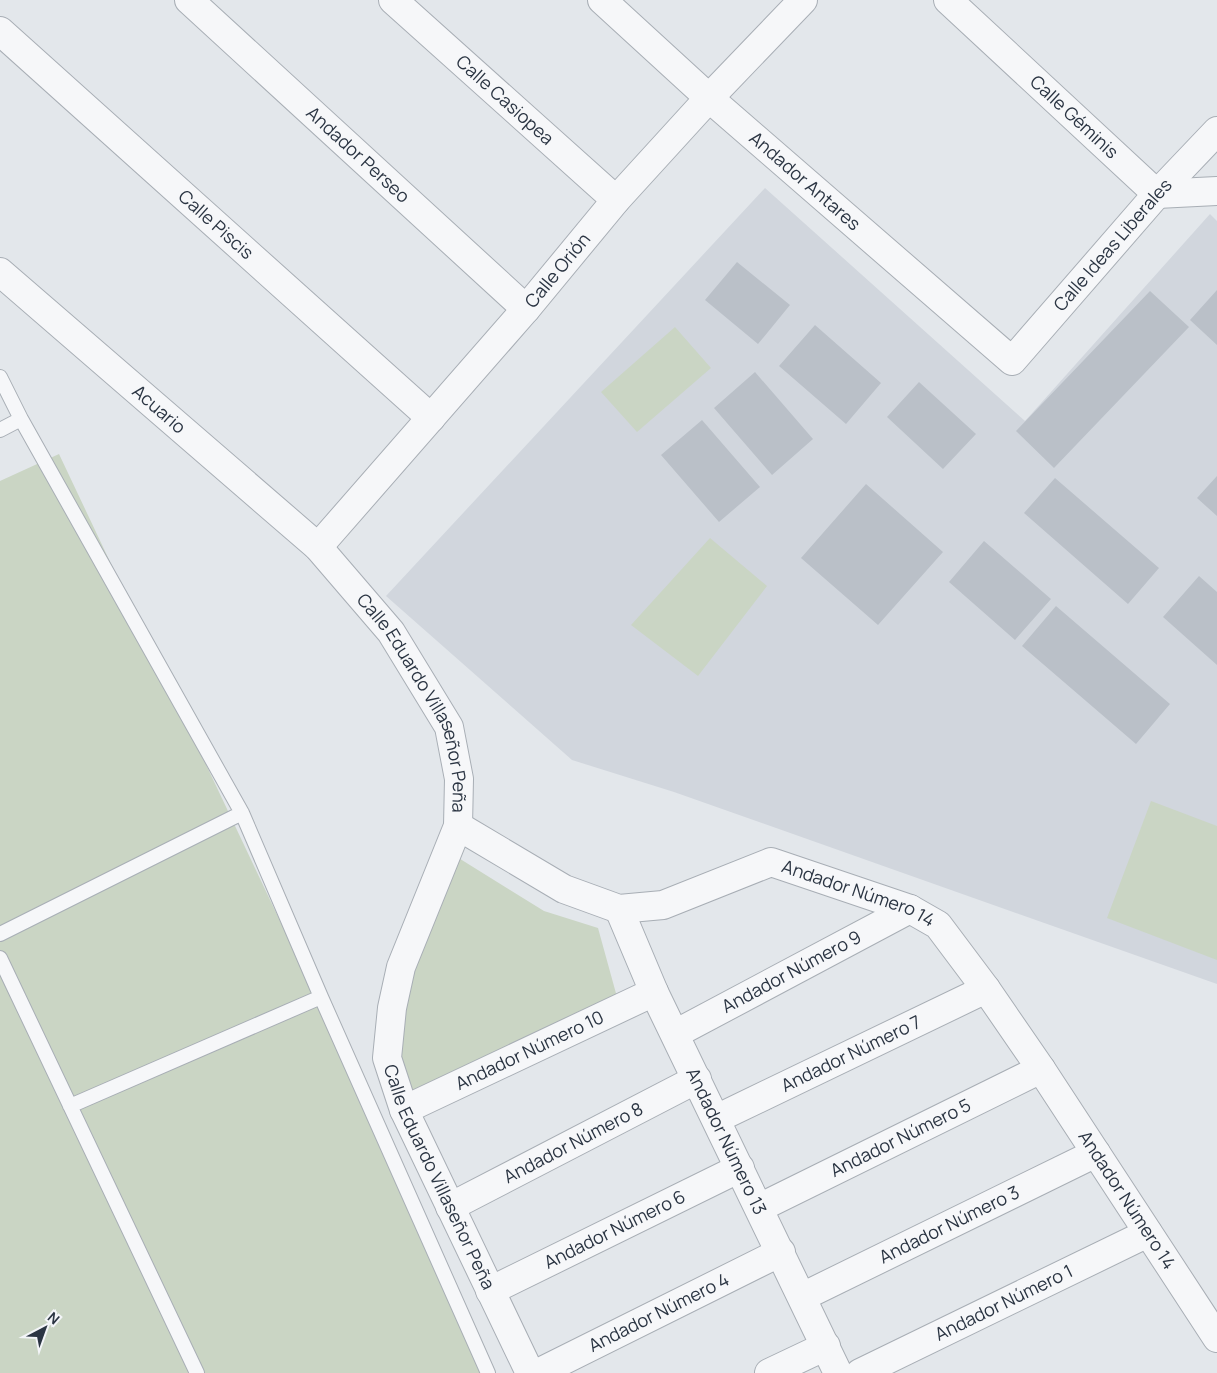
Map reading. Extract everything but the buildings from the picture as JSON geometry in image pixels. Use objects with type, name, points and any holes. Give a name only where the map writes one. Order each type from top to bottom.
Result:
[{"type":"street","name":"Andador Perseo","points":[[189,0],[526,309]]},
{"type":"street","name":"Calle Casiopea","points":[[393,0],[616,200]]},
{"type":"street","name":"Andador Antares","points":[[602,0],[709,98],[1012,361]]},
{"type":"street","name":"Calle Orión","points":[[318,546],[526,309],[616,200],[709,98],[803,0]]},
{"type":"street","name":"Calle Géminis","points":[[948,1],[1156,194]]},
{"type":"street","name":"Calle Piscis","points":[[0,31],[431,418]]},
{"type":"street","name":"Calle Ideas Liberales","points":[[1012,361],[1156,194],[1217,131]]},
{"type":"street","points":[[1156,194],[1217,191]]},
{"type":"street","name":"Acuario","points":[[0,272],[318,546]]},
{"type":"street","name":"Calle Eduardo Villaseñor Peña","points":[[318,546],[391,632],[449,727],[459,779],[458,826],[401,967],[392,1008],[386,1058],[404,1110],[530,1373]]},
{"type":"street","name":"Andador Número 14","points":[[458,826],[564,889],[619,909],[663,905],[771,862],[910,909],[938,925],[986,989],[1217,1338]]},
{"type":"street","name":"Andador Número 13","points":[[619,909],[654,992],[838,1373]]},
{"type":"street","name":"Andador Número 9","points":[[675,1034],[910,909]]},
{"type":"street","name":"Andador Número 7","points":[[716,1119],[986,989]]},
{"type":"street","name":"Andador Número 10","points":[[404,1110],[654,992]]},
{"type":"street","name":"Andador Número 5","points":[[759,1208],[1040,1069]]},
{"type":"street","name":"Andador Número 8","points":[[450,1207],[697,1079]]},
{"type":"street","name":"Andador Número 3","points":[[802,1298],[1096,1153]]},
{"type":"street","name":"Andador Número 6","points":[[490,1290],[740,1168]]},
{"type":"street","name":"Andador Número 1","points":[[860,1373],[1148,1232]]},
{"type":"street","name":"Andador Número 4","points":[[538,1373],[780,1252]]},
{"type":"street","points":[[769,1373],[826,1346]]},
{"type":"lane","points":[[0,377],[21,420],[242,813],[321,997],[488,1373]]},
{"type":"lane","points":[[0,430],[21,420]]},
{"type":"lane","points":[[0,934],[242,813]]},
{"type":"lane","points":[[0,958],[197,1373]]},
{"type":"lane","points":[[70,1106],[321,997]]},
{"type":"shaded area","points":[[765,188],[1025,421],[1210,214],[1217,221],[1217,984],[674,792],[572,760],[386,596]]},
{"type":"green space","points":[[675,327],[711,368],[637,432],[601,392]]},
{"type":"green space","points":[[59,454],[494,1373],[0,1373],[0,481]]},
{"type":"green space","points":[[710,538],[767,586],[698,676],[631,625]]},
{"type":"green space","points":[[1151,801],[1217,826],[1217,960],[1107,918]]},
{"type":"green space","points":[[457,857],[544,911],[598,928],[617,997],[407,1100],[393,1011]]}]
